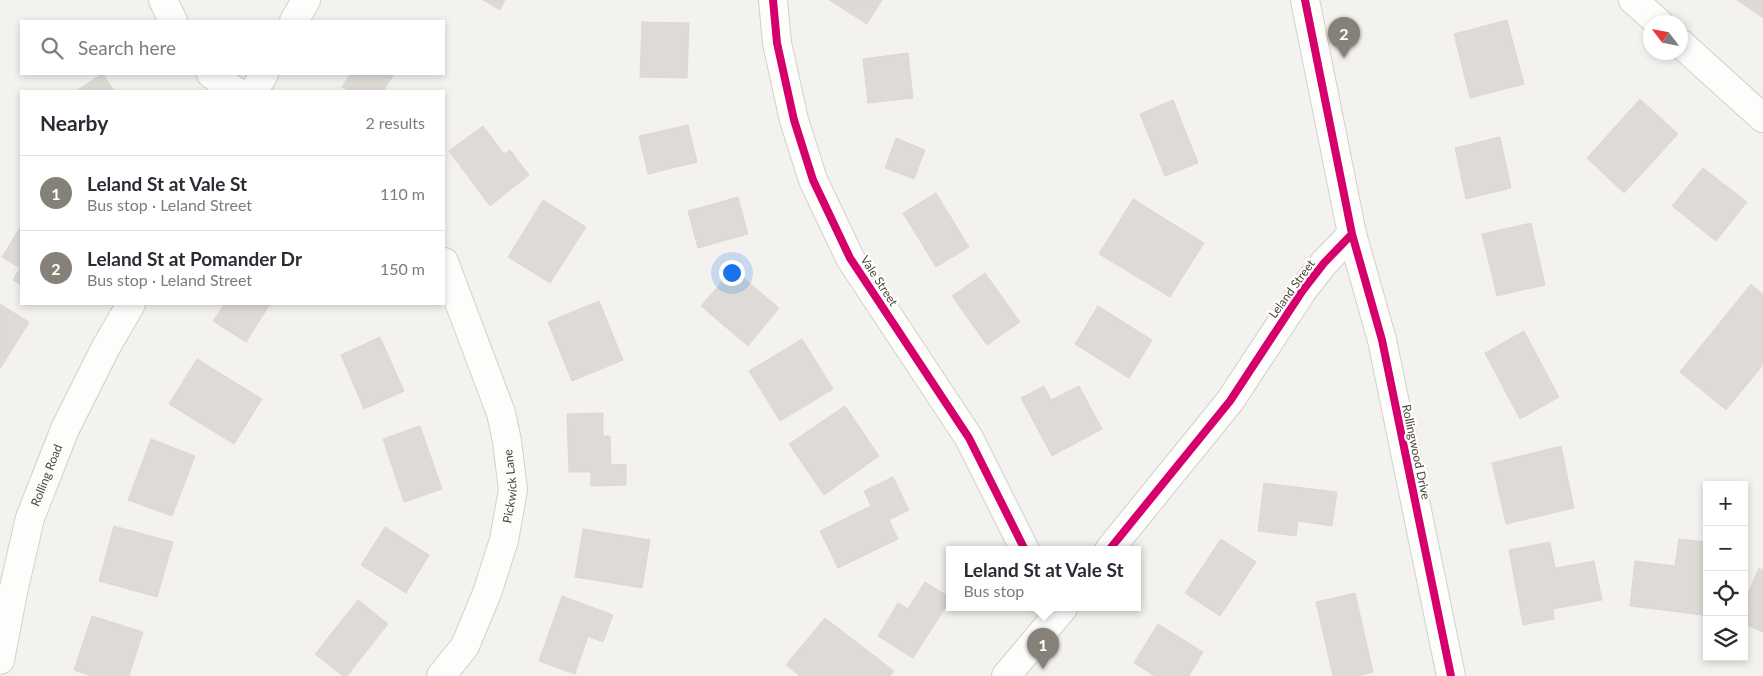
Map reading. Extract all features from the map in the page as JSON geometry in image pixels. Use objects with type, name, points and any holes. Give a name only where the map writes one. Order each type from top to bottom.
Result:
[{"type":"street","points":[[163,0],[173,20]]},
{"type":"street","points":[[295,20],[306,0]]},
{"type":"street","name":"Vale Street","points":[[773,0],[779,53],[794,120],[812,180],[850,258],[969,438],[1023,546]]},
{"type":"street","points":[[1305,0],[1352,234]]},
{"type":"street","points":[[1633,0],[1650,15]]},
{"type":"street","points":[[1688,50],[1763,118]]},
{"type":"street","points":[[212,75],[234,90]]},
{"type":"street","points":[[255,90],[263,75]]},
{"type":"street","name":"Leland Street","points":[[1112,546],[1230,401],[1303,290],[1324,263],[1352,234]]},
{"type":"street","name":"Rollingwood Drive","points":[[1352,234],[1382,340],[1451,676]]},
{"type":"street","name":"Pickwick Lane","points":[[441,676],[466,646],[487,593],[504,540],[513,490],[507,441],[501,413],[445,265]]},
{"type":"street","name":"Rolling Road","points":[[0,660],[30,518],[65,429],[106,347],[130,305]]},
{"type":"street","points":[[1006,676],[1058,611]]},
{"type":"building","points":[[483,0],[505,0],[500,10]]},
{"type":"building","points":[[829,0],[882,0],[867,24]]},
{"type":"building","points":[[1737,0],[1763,0],[1763,18]]},
{"type":"building","points":[[1507,20],[1524,84],[1470,98],[1454,34]]},
{"type":"building","points":[[642,22],[689,23],[687,78],[640,77]]},
{"type":"building","points":[[908,53],[913,98],[868,103],[863,59]]},
{"type":"building","points":[[100,75],[104,75],[113,90],[78,90]]},
{"type":"building","points":[[349,75],[393,75],[384,90],[348,90],[342,87]]},
{"type":"building","points":[[1640,99],[1678,134],[1624,193],[1587,158]]},
{"type":"building","points":[[1173,100],[1198,163],[1165,176],[1140,114]]},
{"type":"building","points":[[688,125],[697,162],[648,174],[639,136]]},
{"type":"building","points":[[483,126],[504,154],[510,150],[529,175],[490,206],[449,151]]},
{"type":"building","points":[[1500,137],[1511,188],[1466,199],[1455,148]]},
{"type":"building","points":[[896,138],[925,150],[914,179],[885,168]]},
{"type":"building","points":[[1703,168],[1747,202],[1716,241],[1672,206]]},
{"type":"building","points":[[936,193],[969,247],[936,267],[903,213]]},
{"type":"building","points":[[738,197],[748,234],[698,248],[688,211]]},
{"type":"building","points":[[1133,199],[1204,243],[1170,297],[1099,254]]},
{"type":"building","points":[[543,200],[586,227],[550,283],[508,257]]},
{"type":"building","points":[[1531,223],[1545,285],[1497,296],[1482,234]]},
{"type":"building","points":[[20,228],[20,268],[2,257]]},
{"type":"building","points":[[20,268],[20,284],[13,280]]},
{"type":"building","points":[[733,269],[779,308],[748,346],[701,306]]},
{"type":"building","points":[[985,273],[1020,322],[987,345],[952,296]]},
{"type":"building","points":[[1751,284],[1763,294],[1763,365],[1726,410],[1680,372]]},
{"type":"building","points":[[599,301],[623,360],[572,381],[548,322]]},
{"type":"building","points":[[0,304],[29,322],[0,369]]},
{"type":"building","points":[[224,305],[269,305],[246,342],[213,321]]},
{"type":"building","points":[[1098,306],[1152,340],[1129,378],[1075,344]]},
{"type":"building","points":[[1524,331],[1559,397],[1520,419],[1485,353]]},
{"type":"building","points":[[380,337],[404,391],[364,409],[341,355]]},
{"type":"building","points":[[802,339],[833,389],[780,421],[749,371]]},
{"type":"building","points":[[197,359],[262,399],[234,444],[169,404]]},
{"type":"building","points":[[1044,386],[1051,400],[1079,386],[1102,429],[1052,456],[1021,398]]},
{"type":"building","points":[[845,406],[879,456],[824,495],[789,444]]},
{"type":"building","points":[[603,413],[603,436],[610,436],[611,465],[626,464],[626,485],[591,486],[591,472],[569,472],[567,414]]},
{"type":"building","points":[[420,426],[442,489],[404,502],[383,439]]},
{"type":"building","points":[[151,439],[195,456],[172,516],[128,500]]},
{"type":"building","points":[[1561,446],[1574,508],[1506,524],[1492,463]]},
{"type":"building","points":[[893,477],[909,510],[889,520],[898,539],[838,568],[820,531],[871,506],[864,491]]},
{"type":"building","points":[[1264,483],[1337,492],[1332,526],[1298,521],[1296,536],[1258,531]]},
{"type":"building","points":[[114,526],[173,542],[157,597],[99,581]]},
{"type":"building","points":[[385,527],[429,555],[406,593],[361,565]]},
{"type":"building","points":[[583,529],[650,540],[642,588],[575,577]]},
{"type":"building","points":[[1221,539],[1256,562],[1220,616],[1185,593]]},
{"type":"building","points":[[1679,539],[1703,542],[1703,615],[1630,606],[1635,561],[1675,566]]},
{"type":"building","points":[[1550,542],[1555,568],[1594,561],[1602,600],[1553,609],[1554,619],[1523,625],[1509,550]]},
{"type":"building","points":[[1759,568],[1763,570],[1763,632],[1748,626],[1748,594]]},
{"type":"building","points":[[925,582],[946,595],[946,607],[913,658],[878,636],[898,603],[908,609]]},
{"type":"building","points":[[1355,593],[1373,672],[1357,676],[1333,676],[1316,602]]},
{"type":"building","points":[[562,596],[613,615],[603,642],[588,636],[575,674],[539,661]]},
{"type":"building","points":[[358,600],[388,624],[347,676],[343,676],[315,654]]},
{"type":"building","points":[[92,616],[143,632],[129,676],[92,676],[74,670]]},
{"type":"building","points":[[825,618],[894,671],[890,676],[800,676],[786,665]]},
{"type":"building","points":[[1158,624],[1203,652],[1189,676],[1155,676],[1134,663]]},
{"type":"cycle path","points":[[773,0],[777,43],[794,120],[813,180],[850,258],[969,438],[1023,546]]},
{"type":"cycle path","points":[[1112,546],[1230,401],[1303,290],[1324,263],[1352,234],[1305,0]]},
{"type":"cycle path","points":[[1352,234],[1382,340],[1451,676]]},
{"type":"place","name":"Leland St at Pomander Dr","points":[[1344,58]]},
{"type":"place","name":"Leland St at Vale St","points":[[1043,669]]}]
